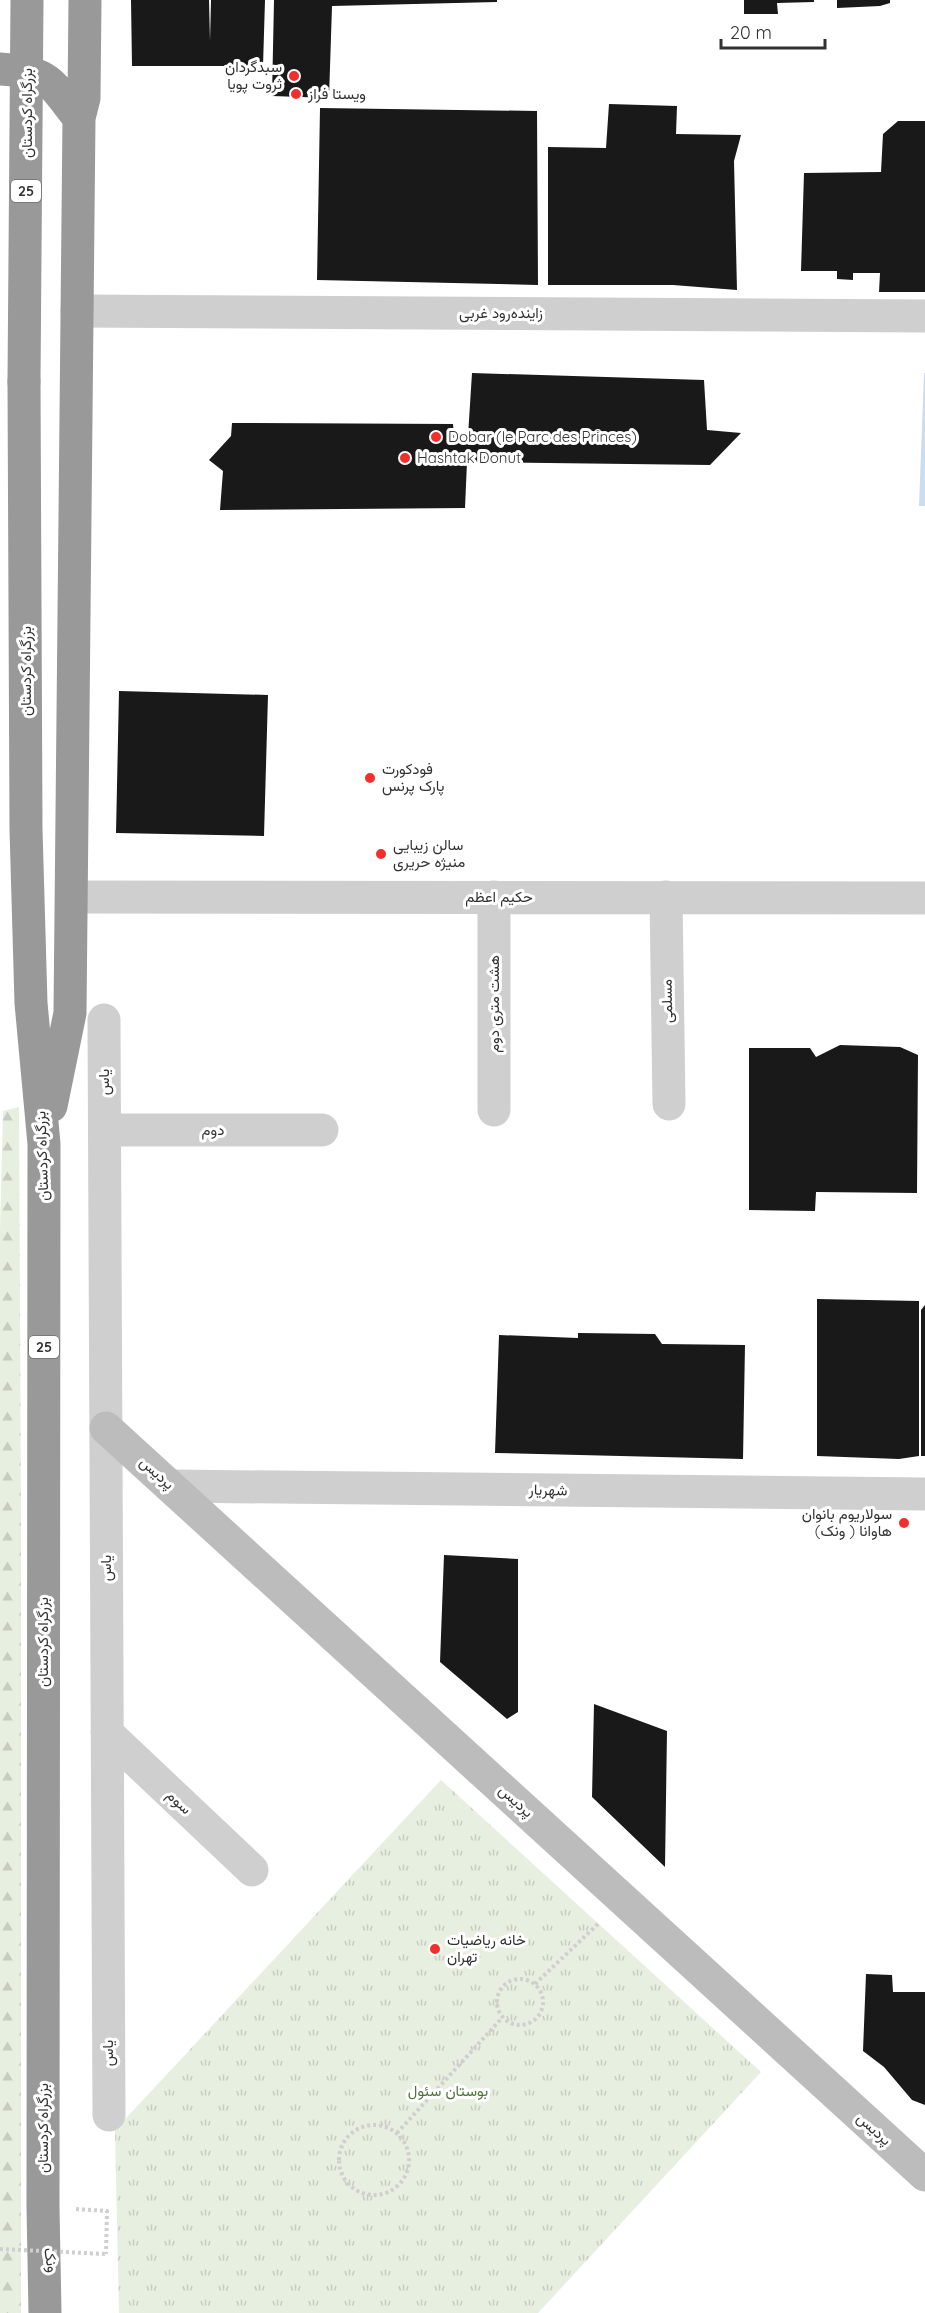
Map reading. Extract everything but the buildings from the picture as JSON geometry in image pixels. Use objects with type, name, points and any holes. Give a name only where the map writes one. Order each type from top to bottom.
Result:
[{"type":"highway","name":"بزرگراه کردستان","points":[[27,0],[24,382],[26,829],[31,1003],[44,1144],[43,2207],[45,2313]]},
{"type":"highway","points":[[44,1144],[70,1013],[79,118],[84,98],[85,0]]},
{"type":"highway","points":[[0,69],[33,72],[50,81],[79,118]]},
{"type":"main road","name":"پردیس","points":[[106,1428],[925,2175]]},
{"type":"main road","name":"ونک","points":[[43,2207],[60,2313]]},
{"type":"street","name":"زاینده‌رود غربی","points":[[77,311],[925,316]]},
{"type":"street","name":"حکیم اعظم","points":[[72,897],[925,898]]},
{"type":"street","name":"هشت متری دوم","points":[[494,897],[494,1110]]},
{"type":"street","name":"مسلمی","points":[[666,897],[669,1104]]},
{"type":"street","name":"یاس","points":[[104,1020],[108,2115]]},
{"type":"street","name":"دوم","points":[[105,1130],[322,1130]]},
{"type":"street","name":"شهریار","points":[[172,1486],[925,1494]]},
{"type":"street","name":"سوم","points":[[107,1733],[252,1870]]},
{"type":"path","points":[[535,1984],[624,1899]]},
{"type":"path","points":[[521,1979],[535,1984],[540,1990],[543,2005],[537,2019],[530,2023],[516,2025],[502,2018],[496,2004],[501,1989],[513,1980],[521,1979]]},
{"type":"path","points":[[397,2133],[502,2018]]},
{"type":"path","points":[[377,2125],[397,2133],[405,2142],[409,2154],[409,2166],[396,2187],[386,2193],[374,2195],[362,2193],[351,2187],[340,2168],[339,2157],[341,2146],[347,2137],[366,2126],[377,2125]]},
{"type":"path","points":[[0,2248],[106,2254],[107,2211]]},
{"type":"green space","points":[[19,1107],[21,2313],[0,2313],[0,1232],[3,1111]]},
{"type":"green space","name":"بوستان سئول","points":[[441,1780],[761,2072],[538,2313],[119,2313],[115,2130]]},
{"type":"water","points":[[924,373],[925,506],[919,506]]},
{"type":"place","name":"سبدگردان ثروت پویا","points":[[294,76]]},
{"type":"place","name":"ویستا فراز","points":[[296,94]]},
{"type":"place","name":"Dobar (le Parc des Princes)","points":[[436,437]]},
{"type":"place","name":"Hashtak Donut","points":[[405,458]]},
{"type":"place","name":"فودکورت پارک پرنس","points":[[370,778]]},
{"type":"place","name":"سالن زیبایی منیژه حریری","points":[[381,854]]},
{"type":"place","name":"سولاریوم بانوان هاوانا ( ونک)","points":[[904,1523]]},
{"type":"place","name":"خانه ریاضیات تهران","points":[[435,1949]]}]
